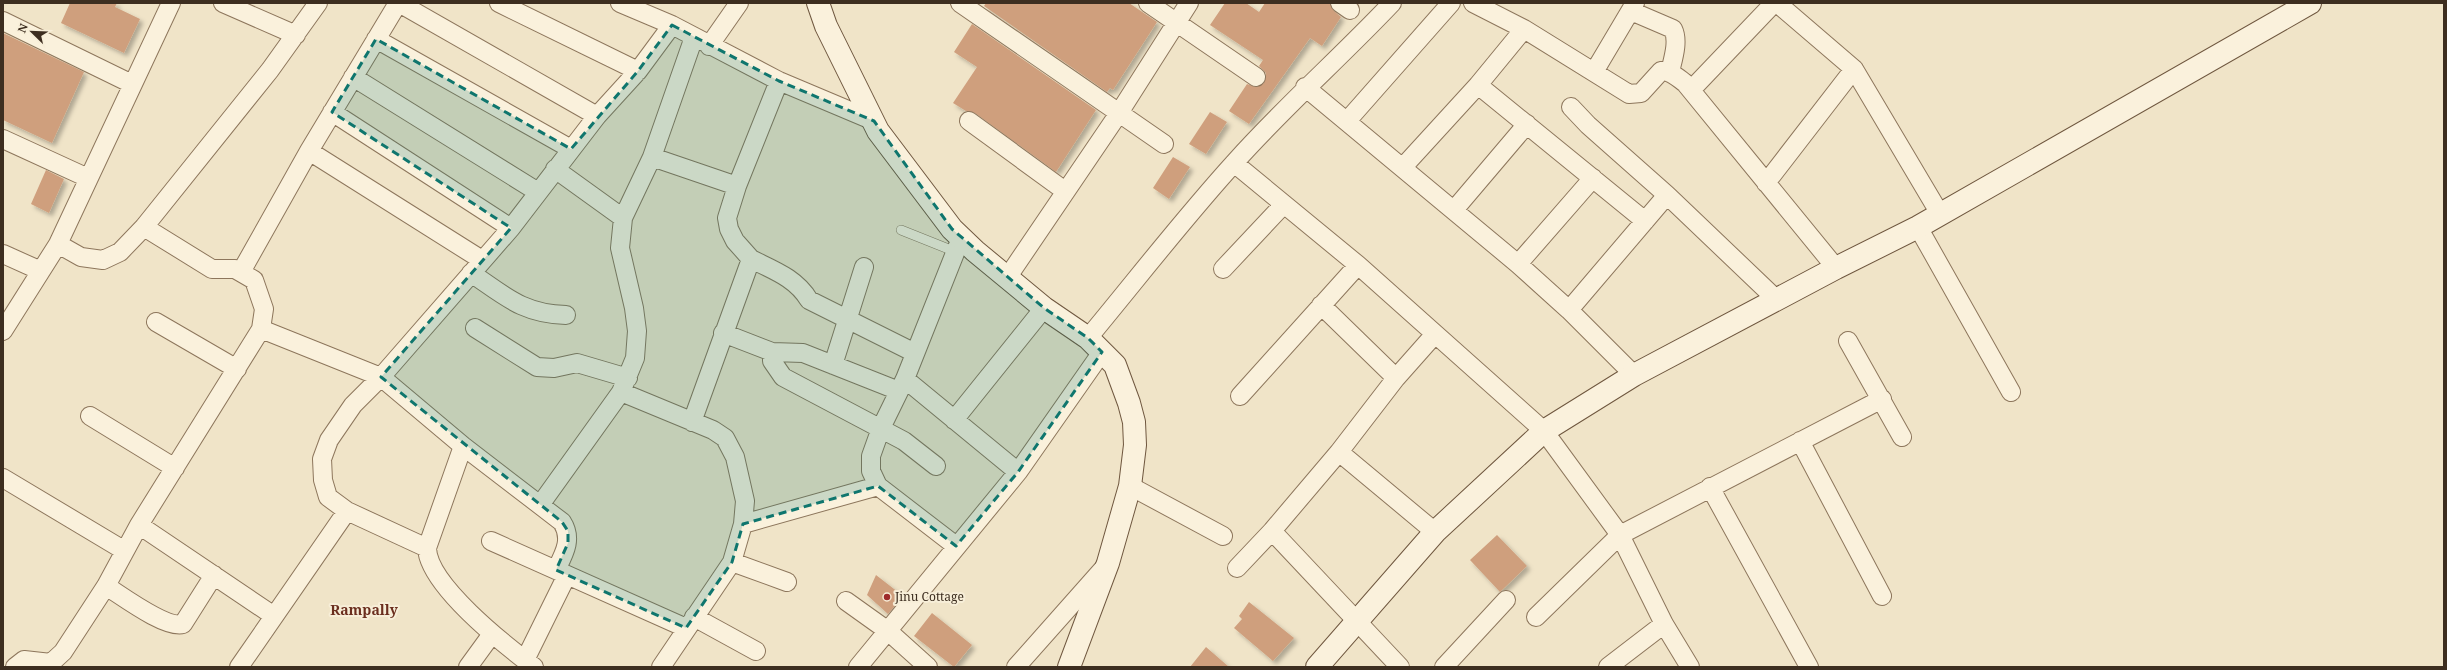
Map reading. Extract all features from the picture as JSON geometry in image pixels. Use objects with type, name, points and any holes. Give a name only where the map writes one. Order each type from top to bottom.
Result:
[{"type":"main road","points":[[818,3],[826,26],[878,131],[958,245],[1007,278],[1044,308],[1095,345],[1115,365],[1134,422],[1135,445],[1130,486],[1108,563],[1070,667]]},
{"type":"main road","points":[[1318,667],[1356,621],[1435,532],[1544,431],[1634,375],[1836,268],[1918,227],[2310,3]]},
{"type":"street","points":[[3,331],[58,244],[171,3]]},
{"type":"street","points":[[223,3],[296,35]]},
{"type":"street","points":[[58,244],[81,257],[103,260],[120,252],[144,227],[270,70],[318,3]]},
{"type":"street","points":[[241,272],[309,151],[398,3],[597,116]]},
{"type":"street","points":[[499,3],[638,71]]},
{"type":"street","points":[[709,46],[739,3]]},
{"type":"street","points":[[960,3],[1164,144]]},
{"type":"street","points":[[1148,3],[1256,77]]},
{"type":"street","points":[[1007,278],[1119,113],[1189,3]]},
{"type":"street","points":[[858,667],[1018,472],[1095,345],[1234,163],[1305,88],[1355,42],[1392,3]]},
{"type":"street","points":[[1347,121],[1451,3]]},
{"type":"street","points":[[1474,3],[1524,29],[1617,88],[1634,95],[1641,93],[1661,71],[1670,72],[1691,90],[1836,268]]},
{"type":"street","points":[[1691,90],[1776,3],[1854,69],[1940,214]]},
{"type":"street","points":[[630,5],[672,25],[779,82],[874,121]]},
{"type":"street","points":[[1594,72],[1633,7],[1673,29],[1676,34],[1670,72]]},
{"type":"street","points":[[3,21],[132,84]]},
{"type":"street","points":[[426,548],[347,511],[328,497],[323,480],[322,459],[329,440],[343,418],[381,377],[511,228],[597,116],[638,71],[672,25]]},
{"type":"street","points":[[1404,168],[1478,85],[1524,29]]},
{"type":"street","points":[[540,505],[624,385],[635,358],[637,331],[634,308],[620,248],[623,218],[652,157],[694,37]]},
{"type":"street","points":[[376,39],[571,149]]},
{"type":"street","points":[[1766,183],[1854,69]]},
{"type":"street","points":[[353,77],[538,192]]},
{"type":"street","points":[[779,82],[737,186],[727,218],[729,229],[735,241],[751,259],[791,279],[802,288],[810,300],[847,320],[915,352]]},
{"type":"street","points":[[1478,85],[1645,221]]},
{"type":"street","points":[[1305,88],[1404,168],[1518,264],[1569,310],[1634,375]]},
{"type":"street","points":[[1571,107],[1588,125],[1667,195],[1777,300]]},
{"type":"street","points":[[332,112],[511,228]]},
{"type":"street","points":[[969,121],[1065,191]]},
{"type":"street","points":[[1454,210],[1527,124]]},
{"type":"street","points":[[3,139],[88,178]]},
{"type":"street","points":[[309,151],[476,267],[519,305],[547,315],[566,315]]},
{"type":"street","points":[[652,157],[737,186]]},
{"type":"street","points":[[1234,163],[1358,265],[1544,431],[1620,535],[1664,624],[1690,667]]},
{"type":"street","points":[[555,169],[623,218]]},
{"type":"street","points":[[1518,264],[1593,178]]},
{"type":"street","points":[[1569,310],[1667,195]]},
{"type":"street","points":[[1223,269],[1284,204]]},
{"type":"street","points":[[15,667],[24,660],[45,664],[57,659],[106,586],[139,525],[261,329],[264,316],[254,280],[235,269],[212,269],[144,227]]},
{"type":"street","points":[[1918,227],[2011,392]]},
{"type":"street","points":[[956,546],[878,486],[871,471],[871,456],[881,428],[902,385],[958,245]]},
{"type":"street","points":[[3,254],[41,271]]},
{"type":"street","points":[[692,422],[751,259]]},
{"type":"street","points":[[1240,396],[1358,265]]},
{"type":"street","points":[[833,365],[864,267]]},
{"type":"street","points":[[1321,305],[1396,378]]},
{"type":"street","points":[[954,420],[1044,308]]},
{"type":"street","points":[[156,322],[236,369]]},
{"type":"street","points":[[475,328],[537,367],[554,368],[577,363],[624,385],[692,422],[713,430],[726,438],[734,457],[745,501],[743,524],[732,562],[661,667]]},
{"type":"street","points":[[261,329],[381,377],[463,446],[562,522],[568,530],[568,543],[561,573],[529,663],[492,634],[461,604],[440,579],[427,558],[426,548],[463,446]]},
{"type":"street","points":[[723,333],[772,352],[803,354],[833,365],[902,385],[954,420],[1018,472]]},
{"type":"street","points":[[1237,568],[1272,531],[1339,452],[1396,378],[1434,334]]},
{"type":"street","points":[[1848,341],[1902,437]]},
{"type":"street","points":[[772,352],[772,361],[783,377],[830,404],[881,428],[904,441],[936,466]]},
{"type":"street","points":[[1536,617],[1620,535],[1882,399]]},
{"type":"street","points":[[90,416],[175,468]]},
{"type":"street","points":[[1800,441],[1882,596]]},
{"type":"street","points":[[1339,452],[1435,532]]},
{"type":"street","points":[[3,478],[125,551]]},
{"type":"street","points":[[743,524],[878,486]]},
{"type":"street","points":[[1130,486],[1223,536]]},
{"type":"street","points":[[1710,487],[1809,667]]},
{"type":"street","points":[[239,667],[347,511]]},
{"type":"street","points":[[139,525],[274,616]]},
{"type":"street","points":[[1272,531],[1400,667]]},
{"type":"street","points":[[491,541],[561,573],[690,623],[756,651]]},
{"type":"street","points":[[732,562],[786,582]]},
{"type":"street","points":[[1016,667],[1108,563]]},
{"type":"street","points":[[106,586],[166,622],[177,626],[183,624],[214,575]]},
{"type":"street","points":[[1444,667],[1506,600]]},
{"type":"street","points":[[846,601],[888,632],[928,667]]},
{"type":"street","points":[[1608,667],[1664,624]]},
{"type":"street","points":[[468,667],[492,634]]},
{"type":"lane","points":[[901,230],[958,245]]},
{"type":"highlighted area","points":[[672,25],[779,81],[874,121],[952,229],[1044,308],[1088,338],[1102,352],[1018,472],[956,546],[878,486],[743,524],[732,562],[686,628],[556,570],[568,543],[568,531],[562,522],[381,377],[511,228],[332,112],[376,39],[571,149],[638,71]]},
{"type":"building","points":[[70,3],[117,3],[115,7],[140,19],[124,53],[61,23]]},
{"type":"building","points":[[986,3],[1129,3],[1157,22],[1113,90],[1110,88],[1107,92],[984,6]]},
{"type":"building","points":[[1225,3],[1246,3],[1259,12],[1265,3],[1330,3],[1334,11],[1341,17],[1322,46],[1310,38],[1249,124],[1229,111],[1247,84],[1256,87],[1264,83],[1266,73],[1259,66],[1263,60],[1210,25]]},
{"type":"building","points":[[972,24],[1096,110],[1056,172],[975,113],[966,111],[953,103],[977,67],[954,52]]},
{"type":"building","points":[[3,33],[84,72],[52,143],[3,120]]},
{"type":"building","points":[[1210,112],[1227,122],[1206,154],[1189,144]]},
{"type":"building","points":[[1173,157],[1190,167],[1169,199],[1153,188]]},
{"type":"building","points":[[46,170],[64,179],[49,213],[31,204]]},
{"type":"building","points":[[1497,535],[1527,566],[1500,592],[1470,560]]},
{"type":"building","name":"Jinu Cottage","points":[[876,575],[903,596],[888,614],[867,595]]},
{"type":"building","points":[[1249,602],[1294,638],[1273,661],[1234,628],[1242,619],[1239,616]]},
{"type":"building","points":[[932,613],[972,645],[954,667],[914,636]]},
{"type":"building","points":[[1206,647],[1229,667],[1190,667]]},
{"type":"place","name":"Jinu Cottage","points":[[887,597]]},
{"type":"district","name":"Rampally","points":[[364,610]]}]
